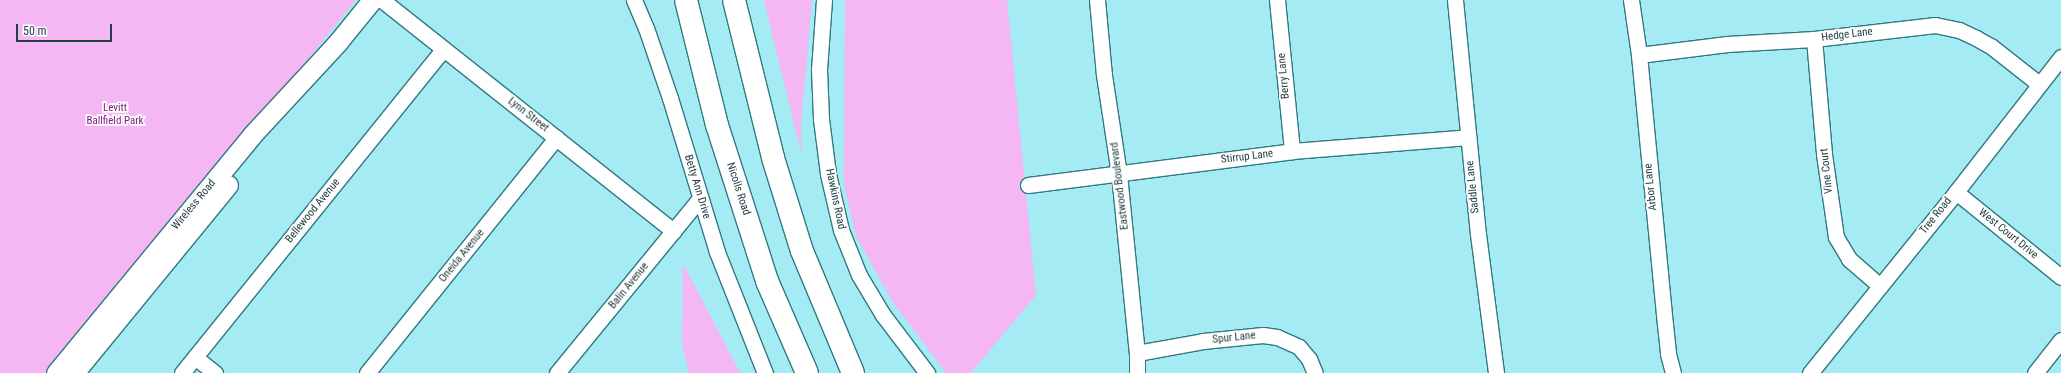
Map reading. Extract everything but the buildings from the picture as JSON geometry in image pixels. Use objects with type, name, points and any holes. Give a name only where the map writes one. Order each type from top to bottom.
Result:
[{"type":"highway","name":"Nicolls Road","points":[[686,0],[717,125],[767,281],[807,373]]},
{"type":"highway","points":[[734,0],[773,158],[802,251],[853,373]]},
{"type":"main road","name":"Wireless Road","points":[[74,373],[260,146],[338,42],[372,0]]},
{"type":"main road","name":"Wireless Road","points":[[56,373],[252,135],[338,42]]},
{"type":"street","name":"Lynn Street","points":[[382,0],[673,231]]},
{"type":"street","name":"Betty Ann Drive","points":[[634,0],[667,91],[720,258],[765,373]]},
{"type":"street","name":"Hawkins Road","points":[[824,0],[819,69],[821,119],[828,174],[840,230],[859,275],[883,315],[927,373]]},
{"type":"street","name":"Eastwood Boulevard","points":[[1097,0],[1104,75],[1119,174],[1137,353],[1137,373]]},
{"type":"street","name":"Berry Lane","points":[[1277,0],[1292,151]]},
{"type":"street","name":"Saddle Lane","points":[[1455,0],[1478,234],[1496,373]]},
{"type":"street","name":"Arbor Lane","points":[[1631,0],[1639,55],[1668,354],[1673,373]]},
{"type":"street","name":"Hedge Lane","points":[[1639,55],[1727,44],[1814,39],[1936,25],[1959,30],[1992,47],[2039,84]]},
{"type":"street","name":"Vine Court","points":[[1814,39],[1824,154],[1836,237],[1849,259],[1880,286]]},
{"type":"street","name":"Bellewood Avenue","points":[[182,373],[443,49]]},
{"type":"street","name":"Tree Road","points":[[1810,373],[1956,192],[2061,57]]},
{"type":"street","name":"Oneida Avenue","points":[[367,373],[556,138]]},
{"type":"street","name":"Stirrup Lane","points":[[1028,185],[1292,151],[1468,138]]},
{"type":"street","name":"West Court Drive","points":[[1956,192],[2061,277]]},
{"type":"street","name":"Balin Avenue","points":[[557,373],[700,198]]},
{"type":"street","name":"Spur Lane","points":[[1137,353],[1203,341],[1263,335],[1277,337],[1299,347],[1309,359],[1315,373]]},
{"type":"street","points":[[2035,373],[2061,340]]},
{"type":"street","points":[[195,357],[215,373]]},
{"type":"green space","name":"Levitt Ballfield Park","points":[[0,0],[356,0],[116,296],[111,291],[46,373],[0,373]]},
{"type":"green space","points":[[764,0],[812,0],[801,124],[801,153]]},
{"type":"green space","points":[[845,0],[1007,0],[1036,295],[971,373],[946,373],[892,301],[856,236],[844,184]]},
{"type":"green space","points":[[683,263],[740,373],[689,373],[682,345]]}]
